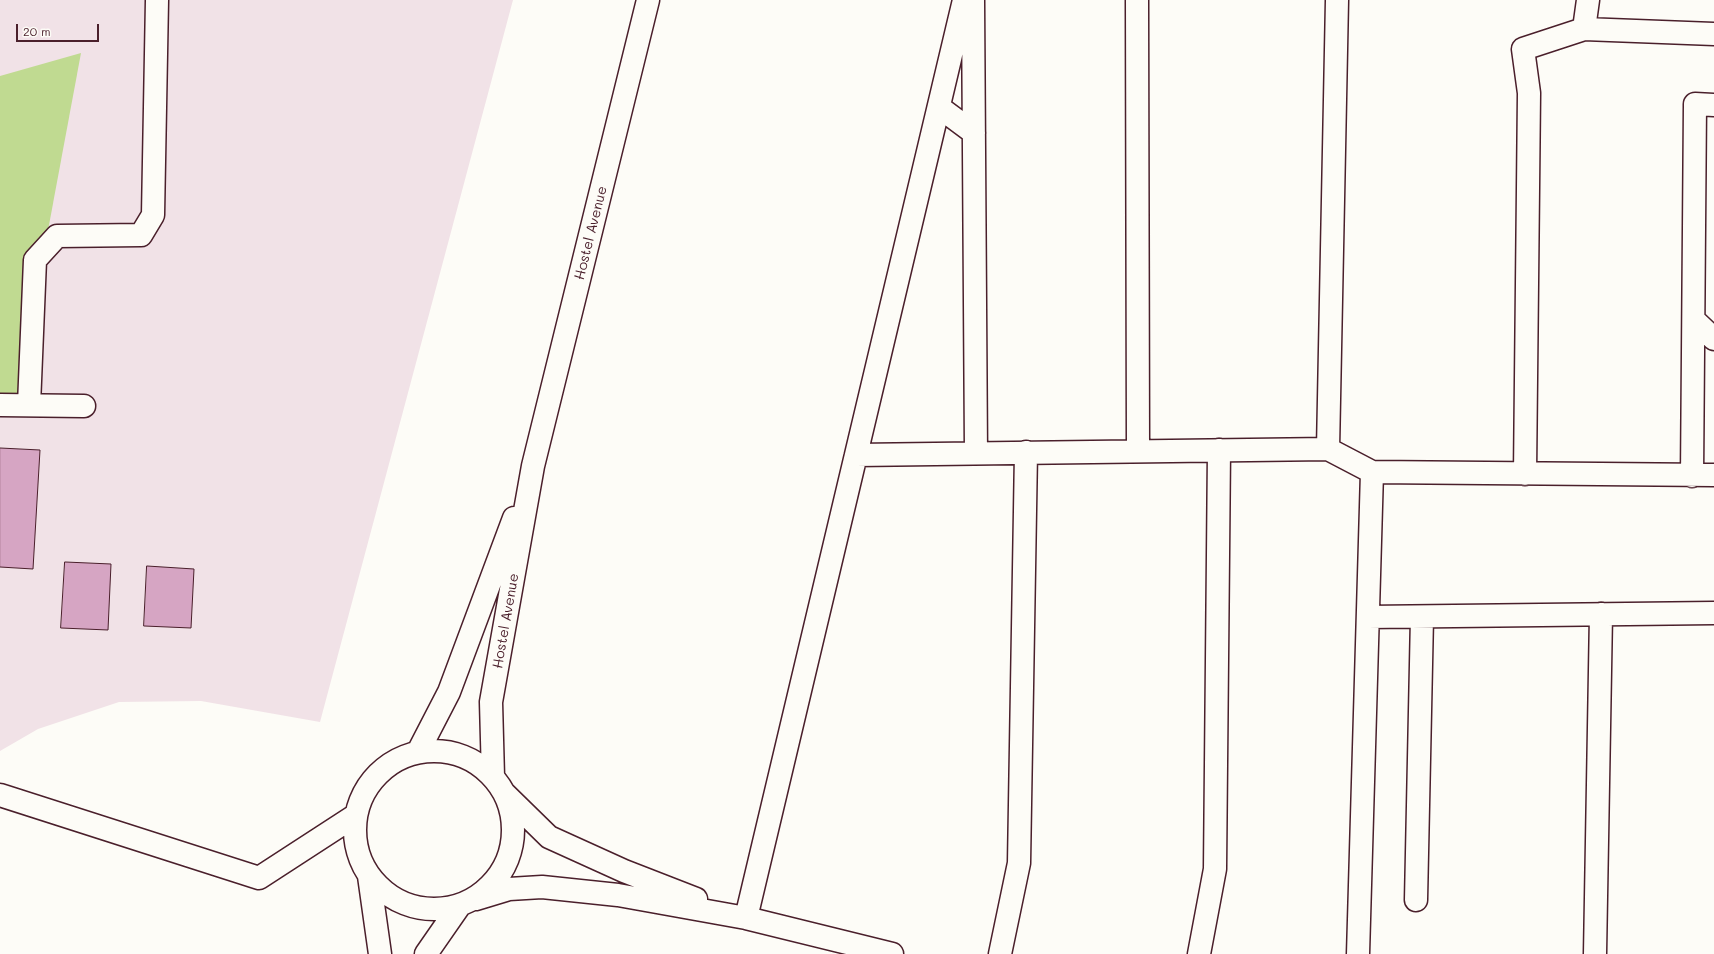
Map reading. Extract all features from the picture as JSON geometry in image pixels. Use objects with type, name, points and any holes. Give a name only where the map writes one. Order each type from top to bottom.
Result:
[{"type":"street","points":[[29,405],[35,260],[58,236],[141,235],[153,215],[157,0]]},
{"type":"street","name":"Hostel Avenue","points":[[465,903],[481,894],[502,872],[511,849],[513,830],[499,785],[491,702],[533,466],[648,0]]},
{"type":"street","points":[[746,918],[964,0]]},
{"type":"street","points":[[974,0],[976,453]]},
{"type":"street","points":[[1137,0],[1138,451]]},
{"type":"street","points":[[1328,449],[1337,0]]},
{"type":"street","points":[[1584,29],[1588,0]]},
{"type":"street","points":[[1525,474],[1529,93],[1523,48],[1584,29],[1714,34]]},
{"type":"street","points":[[1692,476],[1696,104],[1714,105]]},
{"type":"street","points":[[939,107],[974,133]]},
{"type":"street","points":[[1694,320],[1714,339]]},
{"type":"street","points":[[0,405],[84,406]]},
{"type":"street","points":[[856,454],[1328,449],[1372,472],[1714,475]]},
{"type":"street","points":[[1199,954],[1215,869],[1219,450]]},
{"type":"street","points":[[1000,954],[1019,863],[1026,452]]},
{"type":"street","name":"Hostel Avenue","points":[[418,752],[449,692],[533,466]]},
{"type":"street","points":[[1358,954],[1372,472]]},
{"type":"street","points":[[1368,617],[1714,613]]},
{"type":"street","points":[[1595,954],[1601,614]]},
{"type":"street","points":[[1416,900],[1422,617]]},
{"type":"street","points":[[746,918],[624,871],[549,837],[476,763],[458,754],[448,752],[418,752],[393,762],[385,768],[362,796],[356,815],[355,837],[360,859],[369,876],[380,889],[413,907],[446,909],[509,889],[542,887],[618,895],[746,918],[892,954]]},
{"type":"street","points":[[0,795],[259,878],[356,815]]},
{"type":"street","points":[[369,876],[380,954]]},
{"type":"street","points":[[426,954],[465,903]]},
{"type":"shaded area","points":[[0,0],[513,0],[320,722],[201,701],[119,702],[38,729],[0,751]]},
{"type":"green space","points":[[81,53],[17,397],[0,397],[0,76]]},
{"type":"building","points":[[0,448],[40,450],[33,569],[0,567]]},
{"type":"building","points":[[65,562],[111,564],[108,630],[61,628]]},
{"type":"building","points":[[147,566],[194,569],[191,628],[144,626]]}]
